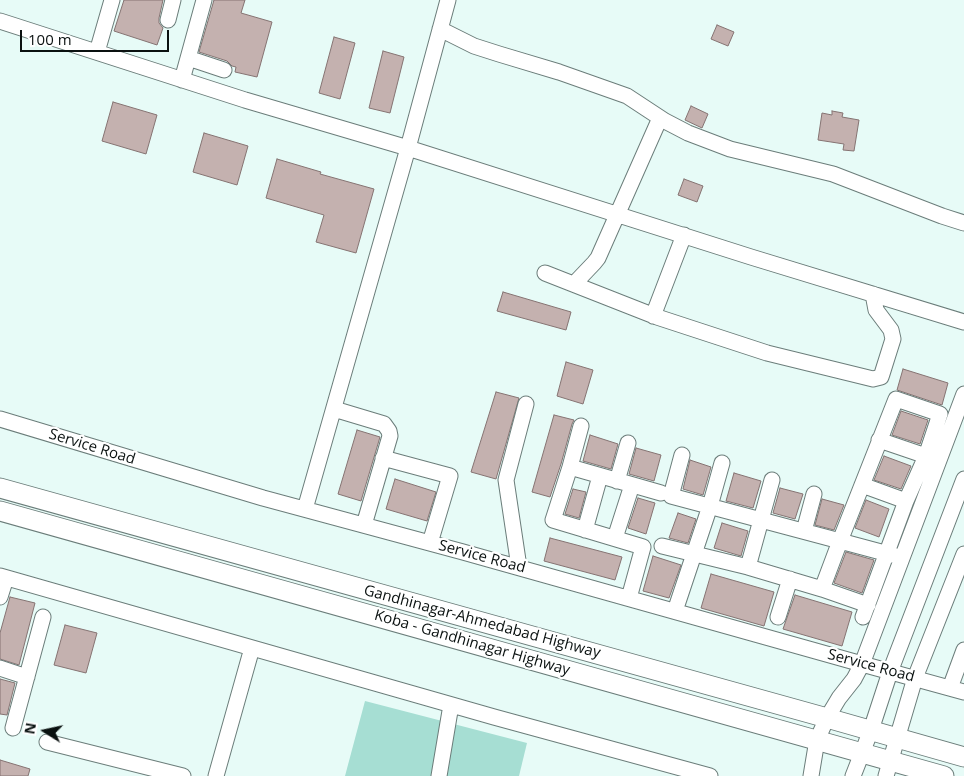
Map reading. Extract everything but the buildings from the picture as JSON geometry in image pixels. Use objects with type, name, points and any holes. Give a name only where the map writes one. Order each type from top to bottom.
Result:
[{"type":"main road","name":"Gandhinagar-Ahmedabad Highway","points":[[0,488],[964,757]]},
{"type":"main road","name":"Koba - Gandhinagar Highway","points":[[0,511],[862,753],[888,768],[944,776]]},
{"type":"street","points":[[97,52],[112,0]]},
{"type":"street","points":[[168,20],[173,0]]},
{"type":"street","points":[[182,80],[204,0]]},
{"type":"street","points":[[305,509],[408,148],[448,0]]},
{"type":"street","points":[[0,21],[245,100],[408,148],[964,322]]},
{"type":"street","points":[[440,29],[483,49],[560,72],[627,96],[660,118],[688,133],[730,149],[833,174],[942,216],[964,222]]},
{"type":"street","points":[[188,58],[224,70]]},
{"type":"street","points":[[574,284],[598,258],[660,118]]},
{"type":"street","points":[[653,316],[684,235]]},
{"type":"street","points":[[545,273],[653,316],[767,353],[872,379],[881,377],[893,338],[892,330],[876,310],[873,294]]},
{"type":"street","points":[[811,776],[817,740],[826,718],[862,664],[964,394]]},
{"type":"street","points":[[662,546],[748,567],[822,589],[865,611],[906,501],[926,456],[940,414],[896,399],[822,589]]},
{"type":"street","points":[[519,567],[506,480],[526,404]]},
{"type":"street","points":[[334,409],[384,424],[390,431],[364,525]]},
{"type":"street","name":"Service Road","points":[[0,419],[264,498],[519,567],[957,690]]},
{"type":"street","points":[[580,426],[570,467],[553,520],[643,547],[629,598]]},
{"type":"street","points":[[879,440],[926,456]]},
{"type":"street","points":[[615,538],[625,483],[628,443]]},
{"type":"street","points":[[682,455],[670,496],[840,540],[904,552]]},
{"type":"street","points":[[383,458],[450,476],[430,543]]},
{"type":"street","points":[[675,611],[710,506],[722,463]]},
{"type":"street","points":[[570,467],[660,493]]},
{"type":"street","points":[[585,530],[600,476]]},
{"type":"street","points":[[853,776],[871,730],[890,672],[964,479]]},
{"type":"street","points":[[748,567],[772,480]]},
{"type":"street","points":[[862,485],[906,501]]},
{"type":"street","points":[[804,531],[814,494]]},
{"type":"street","points":[[888,768],[915,678],[964,554]]},
{"type":"street","points":[[0,597],[3,577],[690,773],[710,776]]},
{"type":"street","points":[[778,617],[790,579]]},
{"type":"street","points":[[5,725],[27,677],[43,617]]},
{"type":"street","points":[[216,776],[252,648]]},
{"type":"street","points":[[957,690],[964,650]]},
{"type":"street","points":[[0,668],[27,677]]},
{"type":"street","points":[[440,776],[451,705]]},
{"type":"street","points":[[47,742],[184,776]]},
{"type":"green space","points":[[365,701],[527,743],[519,776],[345,776]]}]
